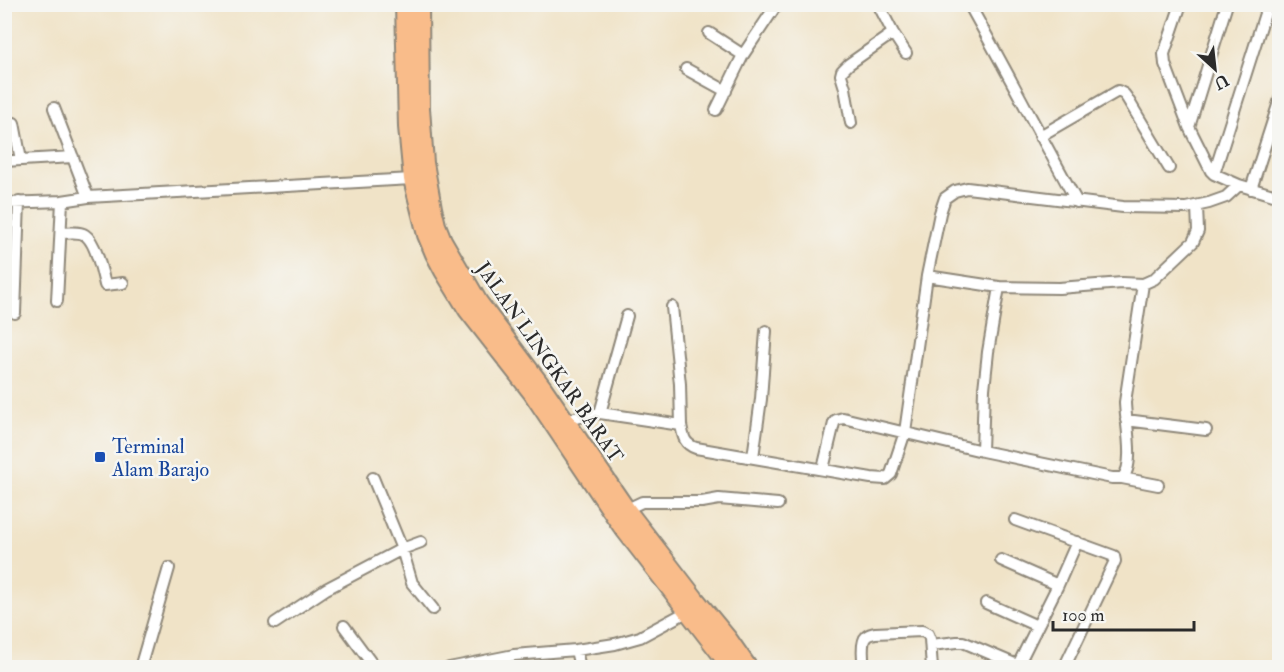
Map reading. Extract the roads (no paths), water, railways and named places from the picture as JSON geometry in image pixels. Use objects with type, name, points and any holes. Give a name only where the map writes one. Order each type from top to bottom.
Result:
[{"type":"highway","name":"JALAN LINGKAR BARAT","points":[[404,4],[407,127],[412,179],[426,235],[443,271],[467,310],[531,392],[621,526],[694,608],[728,638],[749,668]]},
{"type":"highway","name":"JALAN LINGKAR BARAT","points":[[420,4],[421,108],[425,163],[437,225],[478,302],[543,387],[694,608],[730,668]]},
{"type":"street","points":[[716,110],[743,55],[777,4]]},
{"type":"street","points":[[878,4],[906,53]]},
{"type":"street","points":[[969,4],[1077,202]]},
{"type":"street","points":[[1181,4],[1164,59],[1189,127],[1211,171],[1251,189],[1280,197]]},
{"type":"street","points":[[1189,127],[1227,4]]},
{"type":"street","points":[[1214,174],[1268,4]]},
{"type":"street","points":[[709,33],[743,55]]},
{"type":"street","points":[[851,123],[842,71],[893,33]]},
{"type":"street","points":[[686,69],[726,91]]},
{"type":"street","points":[[1040,135],[1118,91],[1128,98],[1168,168]]},
{"type":"street","points":[[1251,189],[1280,99]]},
{"type":"street","points":[[54,108],[88,197]]},
{"type":"street","points":[[14,123],[21,160]]},
{"type":"street","points":[[4,161],[73,157]]},
{"type":"street","points":[[4,203],[412,179]]},
{"type":"street","points":[[672,307],[680,384],[681,425],[684,439],[691,446],[880,480],[891,474],[905,432],[927,276],[945,198],[955,191],[967,188],[1123,207],[1186,208],[1226,196],[1239,184]]},
{"type":"street","points":[[57,301],[62,201]]},
{"type":"street","points":[[15,313],[20,202]]},
{"type":"street","points":[[927,276],[999,287],[1059,288],[1122,283],[1143,284],[1154,279],[1193,242],[1198,231],[1197,206]]},
{"type":"street","points":[[61,233],[81,233],[88,237],[94,247],[105,285],[123,283]]},
{"type":"street","points":[[1122,478],[1127,472],[1129,438],[1125,402],[1143,284]]},
{"type":"street","points":[[982,451],[984,389],[999,287]]},
{"type":"street","points":[[600,413],[627,316]]},
{"type":"street","points":[[753,457],[761,399],[766,332]]},
{"type":"street","points":[[565,420],[600,413],[681,425]]},
{"type":"street","points":[[823,469],[836,420],[843,418],[982,451],[1112,478],[1158,484]]},
{"type":"street","points":[[1126,420],[1206,430]]},
{"type":"street","points":[[373,478],[402,549],[412,583],[434,609]]},
{"type":"street","points":[[627,509],[640,502],[702,502],[719,499],[778,504]]},
{"type":"street","points":[[1015,520],[1114,556],[1115,561],[1064,668]]},
{"type":"street","points":[[275,623],[318,593],[402,549],[421,542]]},
{"type":"street","points":[[931,645],[963,642],[1021,666],[1037,626],[1077,542]]},
{"type":"street","points":[[1001,560],[1058,585]]},
{"type":"street","points":[[140,668],[169,568]]},
{"type":"street","points":[[986,603],[1037,626]]},
{"type":"street","points":[[449,668],[514,655],[576,650],[640,638],[694,608]]},
{"type":"street","points":[[344,626],[375,668]]},
{"type":"street","points":[[864,668],[863,641],[865,637],[875,633],[922,631],[928,634],[931,645],[932,668]]},
{"type":"street","points":[[576,650],[580,668]]},
{"type":"place","name":"Terminal Alam Barajo","points":[[100,457]]}]
